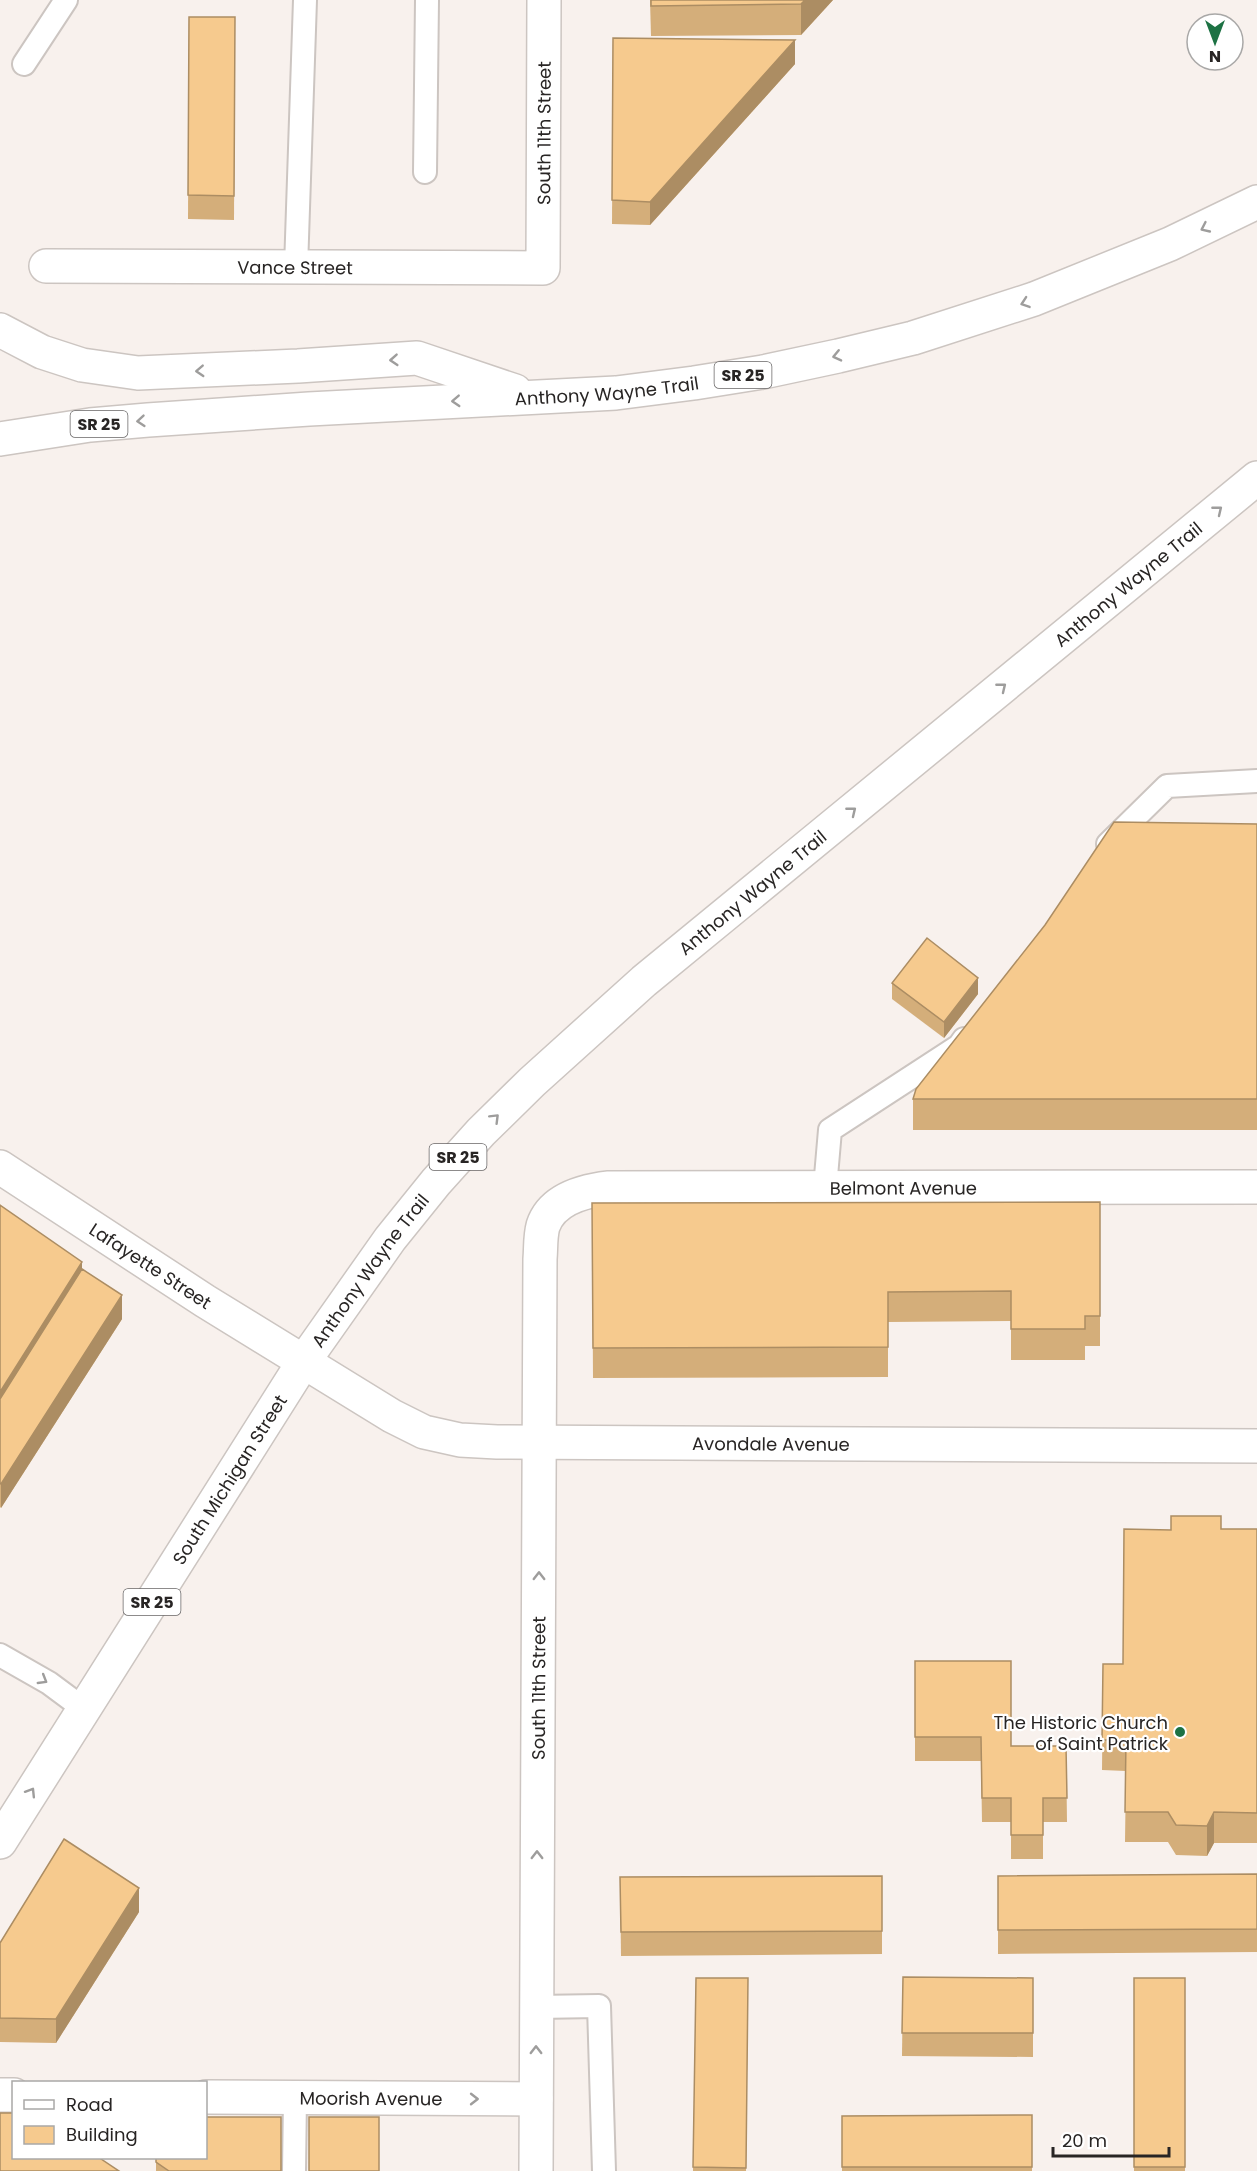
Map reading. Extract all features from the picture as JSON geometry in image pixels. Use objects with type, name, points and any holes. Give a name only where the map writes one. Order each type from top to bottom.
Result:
[{"type":"street","name":"South 11th Street","points":[[543,268],[544,0]]},
{"type":"street","name":"Anthony Wayne Trail","points":[[0,439],[90,425],[148,420],[531,396],[616,393],[694,383],[827,358],[912,338],[1034,299],[1105,272],[1257,202]]},
{"type":"street","name":"Vance Street","points":[[46,266],[543,268]]},
{"type":"street","points":[[0,330],[42,352],[82,365],[138,374],[417,358],[531,396]]},
{"type":"street","name":"Anthony Wayne Trail","points":[[304,1361],[390,1239],[436,1182],[481,1132],[549,1066],[644,981],[1257,478]]},
{"type":"street","name":"Lafayette Street","points":[[0,1167],[206,1301],[304,1361]]},
{"type":"street","name":"Belmont Avenue","points":[[554,1208],[566,1199],[591,1190],[609,1188],[1257,1187]]},
{"type":"street","name":"South 11th Street","points":[[536,2171],[540,1546],[538,1442],[541,1236],[546,1218],[554,1208]]},
{"type":"street","name":"Avondale Avenue","points":[[304,1361],[392,1416],[424,1432],[460,1440],[1257,1446]]},
{"type":"street","name":"South Michigan Street","points":[[0,1842],[304,1361]]},
{"type":"street","name":"Moorish Avenue","points":[[207,2097],[536,2099]]},
{"type":"lane","points":[[24,64],[66,0]]},
{"type":"lane","points":[[296,268],[305,0]]},
{"type":"lane","points":[[425,172],[428,0]]},
{"type":"lane","points":[[1094,860],[1101,850],[1167,786],[1257,781]]},
{"type":"lane","points":[[825,1188],[830,1130],[959,1046],[979,1019]]},
{"type":"lane","points":[[0,1655],[49,1683],[84,1709]]},
{"type":"lane","points":[[536,2007],[599,2006],[604,2171]]},
{"type":"lane","points":[[294,2097],[294,2171]]},
{"type":"building","points":[[651,0],[805,0],[801,4],[651,6]]},
{"type":"building","points":[[189,17],[235,17],[234,196],[188,195]]},
{"type":"building","points":[[613,38],[795,40],[650,202],[612,200]]},
{"type":"building","points":[[1114,822],[1257,824],[1257,1099],[913,1099],[916,1089],[1045,925]]},
{"type":"building","points":[[927,938],[978,978],[944,1022],[892,983]]},
{"type":"building","points":[[1100,1202],[1100,1316],[1085,1316],[1085,1329],[1011,1329],[1011,1291],[888,1292],[888,1347],[593,1348],[592,1203]]},
{"type":"building","points":[[0,1205],[82,1262],[0,1392]]},
{"type":"building","points":[[82,1269],[122,1295],[1,1484],[0,1399]]},
{"type":"building","name":"The Historic Church of Saint Patrick","points":[[1171,1516],[1221,1516],[1221,1529],[1257,1529],[1257,1813],[1214,1812],[1207,1826],[1176,1825],[1168,1812],[1125,1812],[1126,1740],[1102,1740],[1103,1664],[1123,1664],[1124,1529],[1171,1530]]},
{"type":"building","points":[[915,1661],[1011,1661],[1011,1746],[1066,1746],[1067,1798],[1043,1798],[1043,1835],[1011,1835],[1011,1798],[982,1798],[981,1737],[915,1737]]},
{"type":"building","points":[[64,1839],[139,1888],[56,2019],[0,2018],[0,1943]]},
{"type":"building","points":[[1257,1874],[1257,1929],[998,1930],[998,1876]]},
{"type":"building","points":[[882,1876],[882,1931],[621,1932],[620,1877]]},
{"type":"building","points":[[903,1977],[1033,1978],[1033,2033],[902,2033]]},
{"type":"building","points":[[696,1978],[748,1978],[746,2168],[693,2167]]},
{"type":"building","points":[[1134,1978],[1185,1978],[1185,2167],[1134,2167]]},
{"type":"building","points":[[0,2113],[12,2113],[12,2159],[101,2159],[119,2171],[0,2171]]},
{"type":"building","points":[[1032,2115],[1032,2167],[842,2167],[842,2116]]},
{"type":"building","points":[[207,2117],[281,2117],[281,2171],[169,2171],[156,2162],[156,2159],[207,2159]]},
{"type":"building","points":[[309,2117],[379,2117],[379,2171],[309,2171]]},
{"type":"place","name":"The Historic Church of Saint Patrick","points":[[1180,1732]]}]
